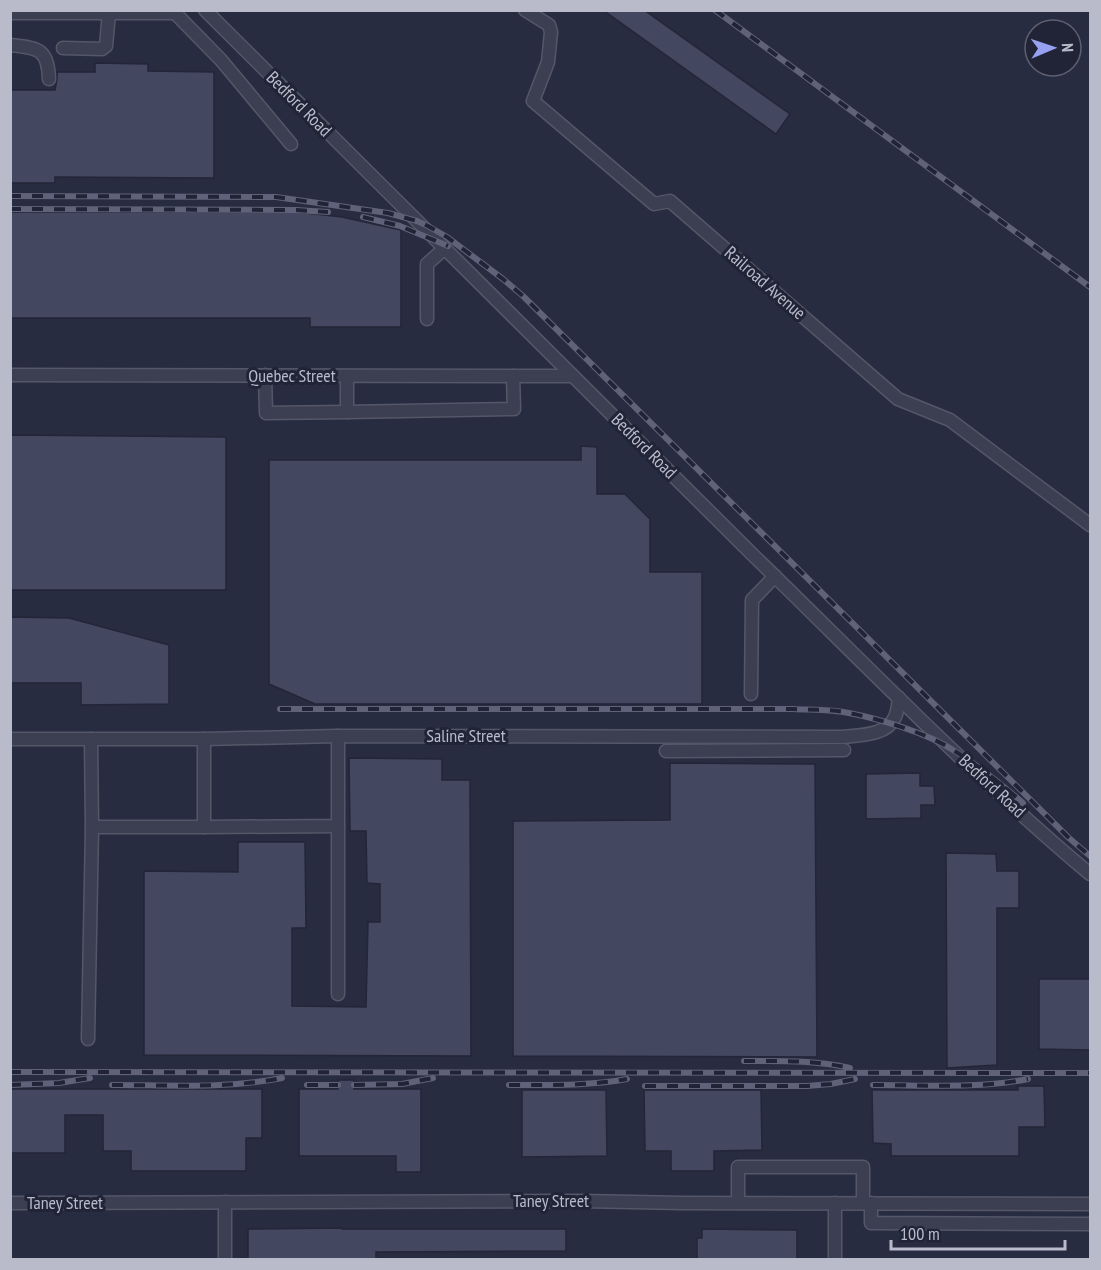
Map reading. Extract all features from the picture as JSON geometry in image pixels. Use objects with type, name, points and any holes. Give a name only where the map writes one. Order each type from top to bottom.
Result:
[{"type":"street","name":"Bedford Road","points":[[205,10],[899,698],[1090,874]]},
{"type":"street","name":"Railroad Avenue","points":[[525,10],[549,25],[551,32],[548,62],[533,101],[654,204],[670,201],[898,399],[950,420],[1090,525]]},
{"type":"street","points":[[10,13],[176,12],[221,60],[291,144]]},
{"type":"street","points":[[63,48],[102,49],[106,46],[109,13]]},
{"type":"street","points":[[10,45],[30,47],[43,53],[49,67],[49,79]]},
{"type":"street","points":[[427,319],[427,264],[445,248]]},
{"type":"street","name":"Quebec Street","points":[[10,375],[573,376]]},
{"type":"street","points":[[265,375],[266,413],[514,409],[513,376]]},
{"type":"street","points":[[346,376],[347,412]]},
{"type":"street","points":[[751,694],[752,600],[775,576]]},
{"type":"street","name":"Saline Street","points":[[10,739],[338,736],[842,737],[878,732],[888,727],[895,720],[899,698]]},
{"type":"street","points":[[338,736],[339,994]]},
{"type":"street","points":[[732,751],[733,737]]},
{"type":"street","points":[[88,1039],[92,827],[91,739]]},
{"type":"street","points":[[204,739],[204,827]]},
{"type":"street","points":[[666,751],[844,750]]},
{"type":"street","points":[[92,827],[338,826]]},
{"type":"street","points":[[738,1203],[738,1167],[863,1167],[871,1223],[1088,1224],[1087,1204]]},
{"type":"street","name":"Taney Street","points":[[10,1203],[580,1201],[1087,1204]]},
{"type":"street","points":[[225,1202],[225,1260]]},
{"type":"street","points":[[835,1203],[835,1260]]},
{"type":"street","points":[[919,1203],[919,1223]]},
{"type":"street","points":[[939,1203],[939,1222]]},
{"type":"street","points":[[996,1204],[996,1223]]},
{"type":"street","points":[[1015,1204],[1015,1223]]},
{"type":"street","points":[[1030,1204],[1030,1223]]},
{"type":"building","points":[[603,10],[644,10],[790,114],[776,134]]},
{"type":"building","points":[[95,63],[148,64],[148,71],[214,72],[214,178],[55,177],[55,183],[10,183],[10,90],[55,90],[57,72],[95,72]]},
{"type":"building","points":[[10,212],[297,212],[342,217],[401,230],[401,327],[310,327],[310,318],[10,318]]},
{"type":"building","points":[[10,435],[226,437],[226,590],[10,590]]},
{"type":"building","points":[[581,446],[597,447],[597,494],[625,494],[650,519],[650,572],[702,572],[702,704],[315,704],[269,684],[269,460],[581,460]]},
{"type":"building","points":[[10,617],[69,618],[169,645],[169,704],[81,705],[81,683],[10,683]]},
{"type":"building","points":[[349,758],[442,759],[442,780],[470,780],[471,1056],[144,1055],[144,871],[238,872],[238,842],[305,842],[306,928],[292,928],[292,1006],[366,1007],[368,922],[380,922],[380,884],[367,883],[366,831],[350,831]]},
{"type":"building","points":[[670,763],[815,764],[817,1057],[513,1056],[513,821],[670,820]]},
{"type":"building","points":[[920,773],[920,786],[934,786],[935,805],[921,805],[921,818],[866,819],[866,774]]},
{"type":"building","points":[[946,853],[996,854],[997,871],[1019,871],[1019,908],[997,908],[997,1065],[947,1068]]},
{"type":"building","points":[[1039,979],[1090,979],[1090,1050],[1039,1049]]},
{"type":"building","points":[[338,1080],[354,1080],[354,1089],[421,1089],[421,1172],[396,1172],[396,1156],[299,1156],[299,1089],[338,1089]]},
{"type":"building","points":[[1018,1086],[1044,1086],[1045,1127],[1019,1127],[1019,1156],[891,1156],[891,1144],[873,1143],[872,1090],[1018,1090]]},
{"type":"building","points":[[10,1089],[262,1089],[262,1138],[246,1138],[246,1171],[131,1171],[131,1151],[103,1151],[103,1115],[65,1115],[65,1153],[10,1153]]},
{"type":"building","points":[[522,1090],[606,1090],[607,1156],[522,1157]]},
{"type":"building","points":[[644,1090],[761,1090],[762,1150],[714,1151],[714,1171],[671,1171],[671,1151],[645,1151]]},
{"type":"building","points":[[248,1229],[566,1229],[566,1251],[376,1252],[376,1260],[248,1260]]},
{"type":"building","points":[[702,1229],[797,1230],[797,1260],[697,1260],[697,1238],[702,1238]]},
{"type":"railway","points":[[715,10],[1090,287]]},
{"type":"railway","points":[[10,196],[276,197],[388,213],[417,221],[447,237],[523,296],[1069,838],[1090,856]]},
{"type":"railway","points":[[10,209],[328,212]]},
{"type":"railway","points":[[363,217],[400,226],[448,246]]},
{"type":"railway","points":[[280,709],[793,709],[835,711],[889,723],[917,732],[942,744],[980,768],[1023,803]]},
{"type":"railway","points":[[744,1061],[811,1062],[850,1068]]},
{"type":"railway","points":[[10,1072],[1090,1073]]},
{"type":"railway","points":[[10,1085],[59,1083],[90,1078]]},
{"type":"railway","points":[[112,1085],[219,1085],[282,1078]]},
{"type":"railway","points":[[354,1085],[402,1084],[433,1078]]},
{"type":"railway","points":[[509,1085],[583,1084],[627,1079]]},
{"type":"railway","points":[[645,1086],[807,1086],[855,1079]]},
{"type":"railway","points":[[873,1085],[970,1085],[1028,1079]]},
{"type":"railway","points":[[307,1085],[338,1085]]}]
